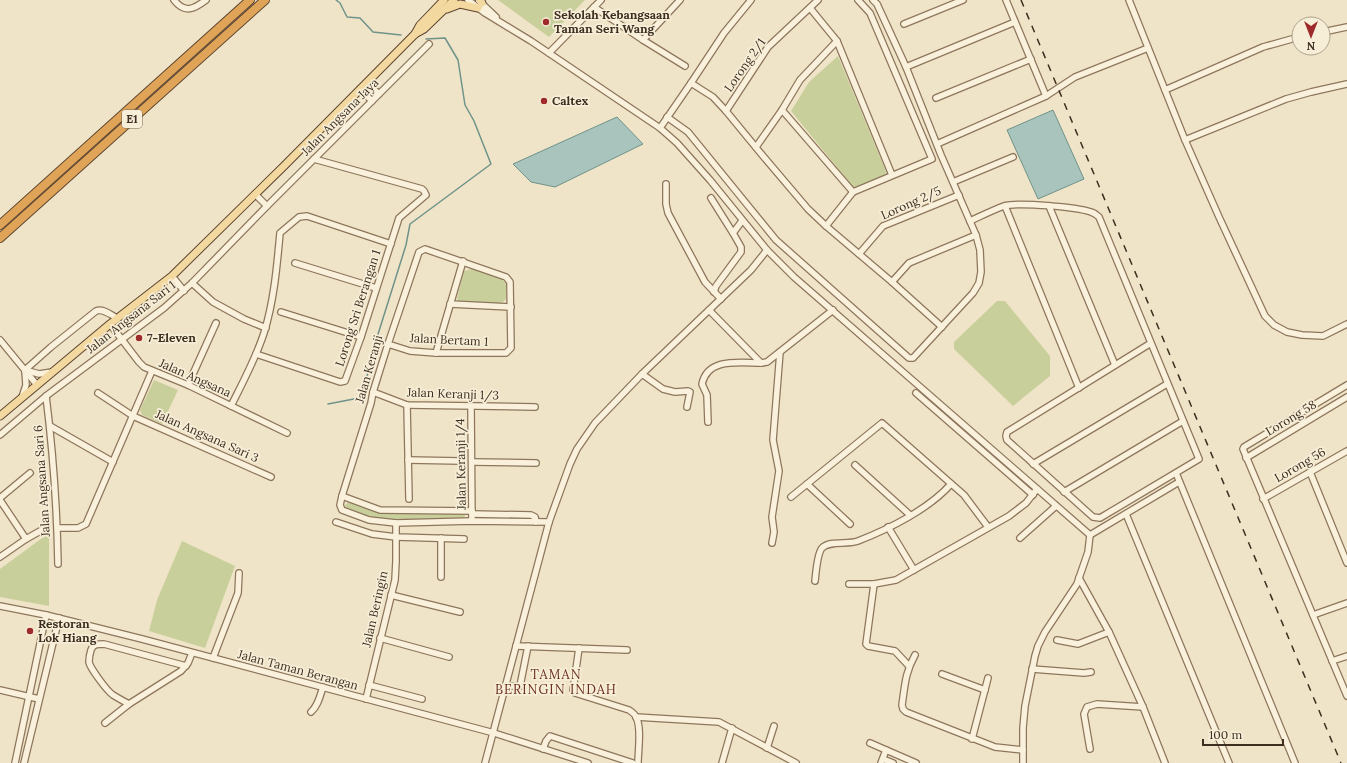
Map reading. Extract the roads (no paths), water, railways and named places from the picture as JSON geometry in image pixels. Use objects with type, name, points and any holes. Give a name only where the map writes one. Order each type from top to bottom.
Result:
[{"type":"highway","name":"E1","points":[[0,225],[250,0]]},
{"type":"highway","name":"E1","points":[[0,238],[265,0]]},
{"type":"main road","points":[[0,416],[117,318],[172,276],[367,83],[415,34],[420,25],[444,0]]},
{"type":"main road","points":[[440,5],[454,0]]},
{"type":"main road","points":[[440,5],[453,6],[460,4],[480,3]]},
{"type":"street","points":[[174,0],[179,5],[187,9],[197,7],[206,0]]},
{"type":"street","points":[[468,0],[480,3],[499,20],[660,128],[677,143],[710,180],[767,250],[794,277],[1090,535]]},
{"type":"street","points":[[549,54],[602,0]]},
{"type":"street","points":[[643,40],[680,0]]},
{"type":"street","points":[[660,128],[692,83],[724,33],[751,0]]},
{"type":"street","name":"Lorong 2/1","points":[[726,111],[768,47],[818,0]]},
{"type":"street","points":[[826,226],[853,192],[932,158],[870,13],[858,0]]},
{"type":"street","points":[[667,118],[688,132],[776,240],[909,358],[913,358],[973,293],[979,283],[982,261],[976,235],[958,195],[906,67],[877,4],[873,0]]},
{"type":"street","points":[[904,24],[963,0]]},
{"type":"street","points":[[1006,0],[1046,96]]},
{"type":"street","points":[[1128,0],[1185,140],[1265,316],[1274,325],[1287,332],[1302,336],[1323,336],[1347,324]]},
{"type":"street","points":[[594,8],[685,66]]},
{"type":"street","points":[[810,8],[837,41],[892,175]]},
{"type":"street","points":[[906,67],[1015,22]]},
{"type":"street","points":[[1331,30],[1347,27]]},
{"type":"street","points":[[1165,90],[1263,47],[1291,39]]},
{"type":"street","points":[[756,147],[782,110],[803,76],[837,41]]},
{"type":"street","name":"Jalan Angsana Jaya","points":[[267,206],[429,44]]},
{"type":"street","points":[[937,144],[1046,96],[1075,77],[1148,48]]},
{"type":"street","points":[[936,98],[1031,58]]},
{"type":"street","points":[[367,83],[379,94]]},
{"type":"street","points":[[692,83],[713,97],[808,208],[826,226],[892,282],[942,328]]},
{"type":"street","points":[[1185,140],[1286,99],[1347,84]]},
{"type":"street","points":[[360,89],[372,100]]},
{"type":"street","points":[[782,110],[853,192]]},
{"type":"street","points":[[953,182],[1013,157]]},
{"type":"street","name":"Lorong Sri Berangan 1","points":[[256,354],[343,382],[346,379],[361,337],[397,222],[400,216],[425,197],[425,193],[422,189],[314,159]]},
{"type":"street","points":[[666,184],[666,204],[668,213],[703,279],[721,299]]},
{"type":"street","points":[[255,194],[267,206]]},
{"type":"street","name":"Lorong 2/5","points":[[859,254],[883,226],[958,195]]},
{"type":"street","points":[[711,198],[733,233],[741,252],[714,292]]},
{"type":"street","points":[[970,221],[1005,206],[1026,205],[1049,206],[1091,212],[1099,217],[1199,459],[1100,518],[1096,518],[1064,492],[1007,440],[1007,432],[1151,343]]},
{"type":"street","name":"Jalan Angsana Sari 1","points":[[0,435],[46,396],[164,308],[184,291],[267,206]]},
{"type":"street","points":[[1005,206],[1079,388]]},
{"type":"street","points":[[1049,206],[1115,365]]},
{"type":"street","points":[[231,406],[256,354],[266,328],[275,282],[280,233],[299,217],[307,216],[391,244]]},
{"type":"street","points":[[733,233],[742,221]]},
{"type":"street","points":[[892,282],[909,263],[976,235]]},
{"type":"street","name":"Jalan Keranji","points":[[396,523],[369,520],[344,511],[340,508],[342,496],[388,344],[419,252],[425,249],[462,261]]},
{"type":"street","points":[[485,763],[549,522],[570,464],[585,435],[594,423],[642,374],[751,270],[767,250]]},
{"type":"street","points":[[436,353],[462,261],[509,279],[511,307],[450,304]]},
{"type":"street","points":[[295,262],[376,288]]},
{"type":"street","points":[[172,276],[184,291]]},
{"type":"street","points":[[192,283],[213,302],[244,319],[266,328]]},
{"type":"street","name":"Jalan Bertam 1","points":[[388,344],[410,351],[436,353],[506,353],[511,348],[511,307]]},
{"type":"street","points":[[25,370],[51,347],[98,310],[117,318]]},
{"type":"street","points":[[710,310],[761,363]]},
{"type":"street","points":[[708,422],[707,395],[702,384],[706,373],[714,366],[722,363],[767,362],[833,310]]},
{"type":"street","points":[[281,312],[361,337]]},
{"type":"street","points":[[188,385],[216,323]]},
{"type":"street","name":"Jalan Angsana","points":[[110,324],[144,367],[188,385],[287,433]]},
{"type":"street","points":[[0,340],[37,385]]},
{"type":"street","points":[[772,543],[774,532],[772,517],[779,471],[773,440],[780,352]]},
{"type":"street","points":[[25,370],[39,374],[52,372]]},
{"type":"street","points":[[21,399],[26,386],[25,370]]},
{"type":"street","points":[[58,528],[78,528],[86,524],[152,371]]},
{"type":"street","points":[[642,374],[663,389],[675,392],[690,392],[687,407]]},
{"type":"street","points":[[1033,464],[1167,384]]},
{"type":"street","points":[[1347,385],[1243,449],[1347,696]]},
{"type":"street","name":"Jalan Keranji 1/3","points":[[373,392],[407,405],[535,407]]},
{"type":"street","points":[[916,393],[1033,495]]},
{"type":"street","name":"Jalan Angsana Sari 3","points":[[98,394],[133,416],[272,477]]},
{"type":"street","name":"Jalan Angsana Sari 6","points":[[46,396],[50,426],[58,528],[58,564]]},
{"type":"street","name":"Lorong 58","points":[[1246,458],[1347,397]]},
{"type":"street","points":[[407,405],[409,499]]},
{"type":"street","name":"Jalan Keranji 1/4","points":[[471,407],[472,521]]},
{"type":"street","points":[[1064,492],[1183,421]]},
{"type":"street","points":[[791,497],[882,423],[964,495],[988,527]]},
{"type":"street","points":[[50,426],[113,462]]},
{"type":"street","name":"Lorong 56","points":[[1264,499],[1347,451]]},
{"type":"street","points":[[408,460],[461,461]]},
{"type":"street","points":[[472,462],[536,463]]},
{"type":"street","points":[[856,465],[910,515]]},
{"type":"street","points":[[1310,472],[1347,562]]},
{"type":"street","points":[[26,539],[0,499],[30,473]]},
{"type":"street","points":[[1176,473],[1295,763]]},
{"type":"street","points":[[1090,535],[1179,482]]},
{"type":"street","points":[[807,484],[850,524]]},
{"type":"street","points":[[815,581],[820,553],[823,548],[829,544],[856,542],[888,527],[934,501],[951,484]]},
{"type":"street","points":[[849,584],[891,582],[1018,510],[1038,489]]},
{"type":"street","points":[[342,496],[380,510],[531,515],[535,517],[536,522]]},
{"type":"street","points":[[1020,538],[1056,506]]},
{"type":"street","points":[[1126,514],[1229,763]]},
{"type":"street","points":[[396,523],[472,521],[549,522]]},
{"type":"street","points":[[336,522],[372,534],[396,537],[464,539]]},
{"type":"street","name":"Jalan Beringin","points":[[366,699],[396,571],[396,523]]},
{"type":"street","points":[[888,527],[914,570]]},
{"type":"street","points":[[0,557],[42,530]]},
{"type":"street","points":[[1023,763],[1023,728],[1025,706],[1035,656],[1042,639],[1080,578],[1088,552],[1090,535]]},
{"type":"street","points":[[441,538],[441,577]]},
{"type":"street","points":[[213,658],[238,593],[239,573]]},
{"type":"street","points":[[1080,578],[1108,632],[1143,707],[1165,763]]},
{"type":"street","points":[[874,584],[866,644],[868,646],[895,651],[909,666]]},
{"type":"street","points":[[391,595],[460,612]]},
{"type":"street","points":[[1313,615],[1347,603]]},
{"type":"street","name":"Jalan Taman Berangan","points":[[0,607],[46,615],[131,636],[494,733],[588,763]]},
{"type":"street","points":[[15,763],[46,615]]},
{"type":"street","points":[[24,763],[59,618]]},
{"type":"street","points":[[1057,640],[1078,644],[1108,632]]},
{"type":"street","points":[[380,638],[449,657]]},
{"type":"street","points":[[129,704],[112,694],[90,666],[89,661],[91,648],[94,645],[104,644],[186,666]]},
{"type":"street","points":[[516,646],[627,650]]},
{"type":"street","points":[[506,686],[520,686],[528,646]]},
{"type":"street","points":[[579,648],[573,690],[576,693],[629,710],[636,717],[639,728],[638,763]]},
{"type":"street","points":[[105,722],[186,666],[192,653]]},
{"type":"street","points":[[915,655],[906,676],[903,709],[906,712],[995,747],[1023,750]]},
{"type":"street","points":[[1332,661],[1347,656]]},
{"type":"street","points":[[1032,668],[1084,673],[1091,672]]},
{"type":"street","points":[[942,674],[985,690]]},
{"type":"street","points":[[972,739],[988,678]]},
{"type":"street","points":[[369,685],[422,699]]},
{"type":"street","points":[[310,712],[319,701],[323,687]]},
{"type":"street","points":[[0,690],[39,699]]},
{"type":"street","points":[[1090,749],[1084,714],[1087,707],[1097,704],[1143,707]]},
{"type":"street","points":[[636,717],[719,722],[796,763]]},
{"type":"street","points":[[768,748],[774,726]]},
{"type":"street","points":[[722,763],[732,728]]},
{"type":"street","points":[[543,749],[550,736],[633,763]]},
{"type":"street","points":[[870,743],[916,763]]},
{"type":"street","points":[[886,750],[882,761],[893,763]]},
{"type":"water","points":[[1053,110],[1084,179],[1038,199],[1007,130]]},
{"type":"water","points":[[617,117],[643,144],[555,187],[531,182],[513,164]]},
{"type":"waterway","points":[[336,0],[340,3],[347,17],[360,18],[373,32],[401,35]]},
{"type":"waterway","points":[[328,404],[359,398],[376,354],[374,347],[406,245],[410,224],[491,164],[474,121],[465,105],[458,60],[445,38],[426,39]]},
{"type":"railway","points":[[1021,0],[1341,763]]},
{"type":"place","name":"Sekolah Kebangsaan Taman Seri Wang","points":[[546,22]]},
{"type":"place","name":"Caltex","points":[[544,101]]},
{"type":"place","name":"7-Eleven","points":[[139,338]]},
{"type":"place","name":"Restoran Lok Hiang","points":[[30,631]]},
{"type":"district","name":"TAMAN BERINGIN INDAH","points":[[556,682]]}]
